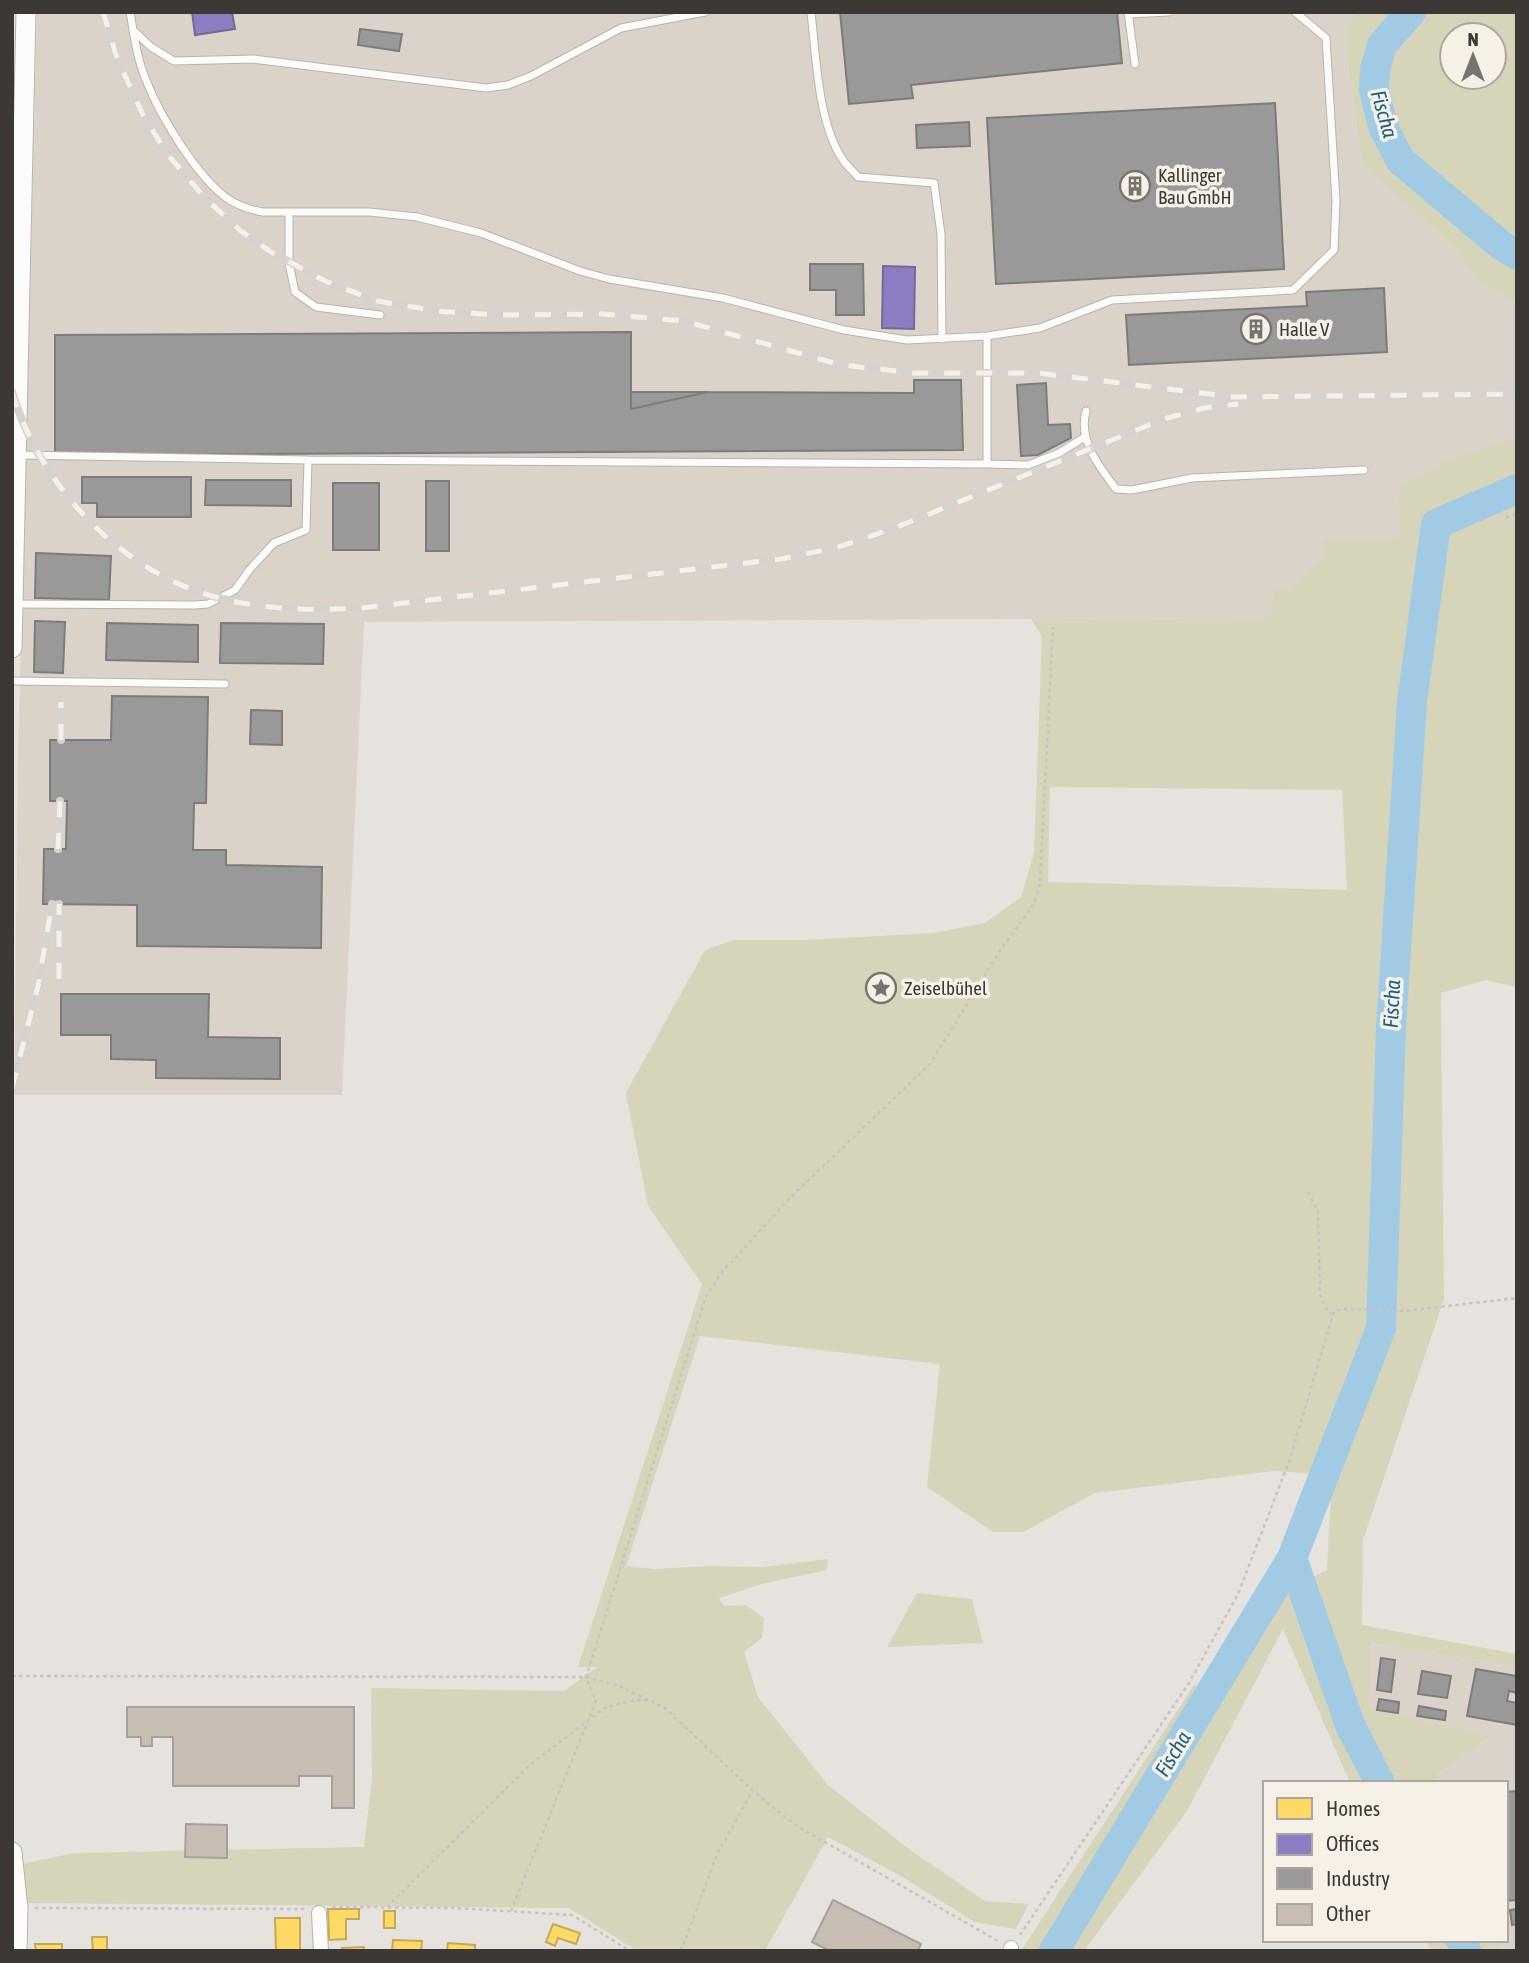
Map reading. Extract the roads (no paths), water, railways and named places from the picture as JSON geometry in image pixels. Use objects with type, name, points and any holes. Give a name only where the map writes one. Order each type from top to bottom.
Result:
[{"type":"main road","points":[[12,649],[26,12]]},
{"type":"main road","points":[[12,1852],[18,1908],[16,1940]]},
{"type":"street","points":[[319,1911],[321,1951]]},
{"type":"lane","points":[[130,12],[136,48],[151,91],[173,131],[204,174],[227,198],[249,210],[369,212],[417,217],[481,233],[580,271],[609,279],[723,298],[844,330],[907,340],[987,336],[1040,328],[1112,300],[1293,289],[1334,250],[1336,201],[1326,38],[1295,12]]},
{"type":"lane","points":[[133,30],[151,47],[174,61],[253,59],[486,88],[508,85],[531,76],[621,28],[705,12]]},
{"type":"lane","points":[[811,12],[824,108],[832,136],[843,159],[858,177],[934,183],[941,234],[942,339]]},
{"type":"lane","points":[[1135,65],[1128,13],[1169,12]]},
{"type":"lane","points":[[289,212],[289,263],[295,292],[316,307],[380,315]]},
{"type":"lane","points":[[987,336],[987,464]]},
{"type":"lane","points":[[1086,411],[1082,425],[1085,438],[1094,459],[1116,489],[1132,490],[1205,477],[1364,470]]},
{"type":"lane","points":[[16,455],[308,460],[1028,465],[1059,453],[1085,438]]},
{"type":"lane","points":[[13,604],[195,606],[220,599],[235,590],[274,543],[306,530],[308,460]]},
{"type":"lane","points":[[12,681],[225,684]]},
{"type":"waterway","name":"Fischa","points":[[1411,12],[1382,45],[1375,70],[1374,90],[1384,129],[1401,161],[1502,246],[1517,255]]},
{"type":"waterway","name":"Fischa","points":[[1054,1951],[1292,1558],[1381,1328],[1391,1028],[1412,702],[1436,524],[1517,489]]},
{"type":"waterway","name":"Fischa","points":[[1292,1558],[1350,1725],[1379,1781]]},
{"type":"waterway","name":"Fischa","points":[[1462,1942],[1466,1951]]},
{"type":"railway","points":[[103,12],[117,58],[143,115],[168,155],[205,198],[241,231],[271,252],[325,281],[377,301],[437,311],[499,315],[603,314],[684,321],[841,365],[915,373],[1038,373],[1233,397],[1517,394]]},
{"type":"railway","points":[[12,392],[26,428],[44,462],[66,494],[91,523],[120,549],[152,570],[186,587],[223,599],[309,609],[361,608],[781,559],[838,547],[892,529],[1164,419],[1204,408],[1238,404]]},
{"type":"railway","points":[[61,702],[61,740]]},
{"type":"railway","points":[[58,849],[60,801]]},
{"type":"railway","points":[[12,1088],[38,986],[52,904]]},
{"type":"railway","points":[[59,904],[59,979]]},
{"type":"place","name":"Kallinger Bau GmbH","points":[[1135,186]]},
{"type":"place","name":"Halle V","points":[[1256,329]]},
{"type":"place","name":"Zeiselbühel","points":[[881,988]]}]
